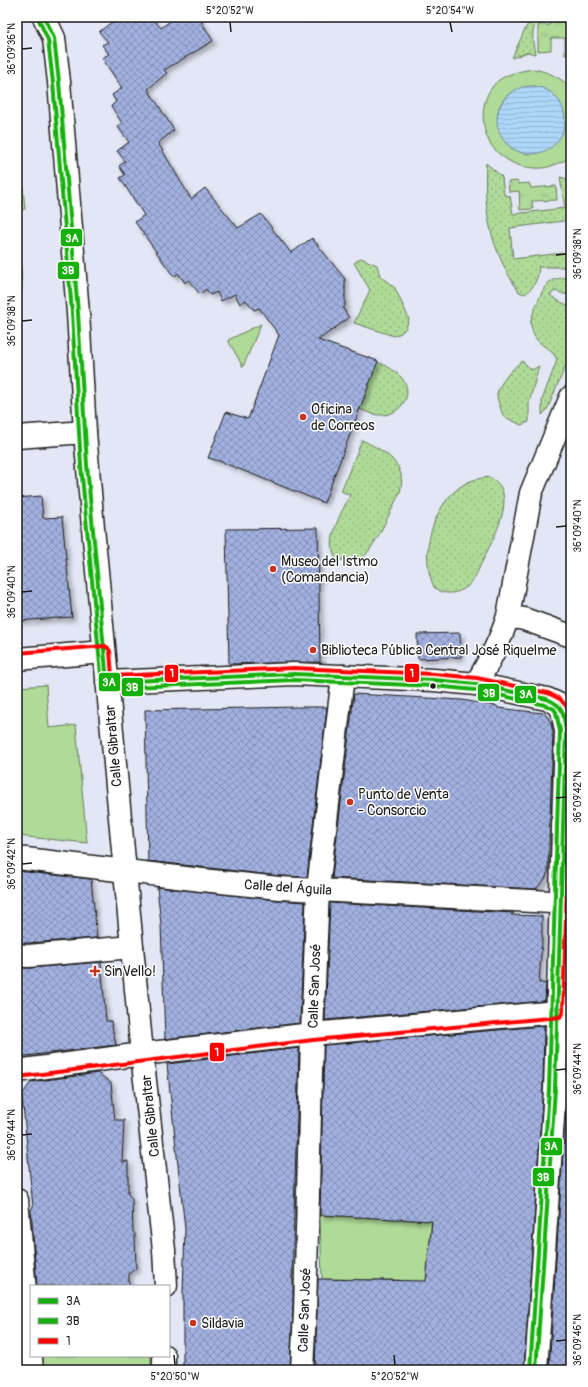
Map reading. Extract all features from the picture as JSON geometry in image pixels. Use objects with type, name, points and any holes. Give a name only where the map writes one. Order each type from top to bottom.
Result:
[{"type":"main road","name":"Calle Gibraltar","points":[[44,17],[54,38],[59,82],[78,306],[85,432],[104,652],[142,1054],[164,1250],[166,1285]]},
{"type":"main road","name":"Calle Gibraltar","points":[[54,38],[59,17]]},
{"type":"main road","points":[[476,684],[489,662],[503,632],[508,616],[531,493],[564,434],[571,397]]},
{"type":"main road","points":[[17,437],[85,432]]},
{"type":"main road","points":[[508,616],[524,619],[571,636]]},
{"type":"main road","points":[[17,659],[104,652]]},
{"type":"main road","points":[[107,682],[294,674],[434,680],[476,684],[547,699],[558,704],[562,710],[566,731],[566,902],[564,1013],[555,1089],[536,1370]]},
{"type":"main road","name":"Calle San José","points":[[302,1370],[318,889],[343,676]]},
{"type":"main road","name":"Calle del Águila","points":[[17,858],[280,888],[566,902]]},
{"type":"main road","points":[[17,956],[132,947]]},
{"type":"main road","points":[[17,1071],[142,1054],[312,1034],[564,1013]]},
{"type":"main road","points":[[17,1200],[30,1347]]},
{"type":"main road","points":[[31,1357],[32,1370]]},
{"type":"main road","points":[[164,1357],[164,1370]]},
{"type":"green space","points":[[294,17],[345,17],[333,20],[311,22],[299,20]]},
{"type":"green space","points":[[532,17],[538,17],[533,35],[535,54],[528,52],[512,58],[525,29]]},
{"type":"green space","points":[[550,22],[571,22],[571,55],[565,55],[565,38],[551,38],[551,50],[538,51],[538,25],[550,25]]},
{"type":"green space","points":[[533,69],[549,73],[571,87],[571,159],[545,168],[516,165],[498,153],[491,145],[487,137],[483,120],[485,102],[493,86],[499,80],[507,76]],"holes":[[[535,86],[546,90],[554,96],[565,115],[532,154],[520,152],[510,147],[499,107],[510,93],[518,89]]]},
{"type":"green space","points":[[486,163],[502,177],[504,195],[510,196],[513,214],[565,208],[560,177],[571,180],[571,220],[510,228],[513,259],[571,252],[571,267],[539,267],[535,282],[525,294],[519,292],[509,276],[495,246],[486,198]]},
{"type":"green space","points":[[17,177],[22,177],[25,209],[17,210]]},
{"type":"green space","points":[[517,181],[519,184],[529,183],[531,188],[556,186],[557,200],[532,201],[533,209],[520,210],[519,191],[509,192],[508,182]]},
{"type":"green space","points":[[17,228],[19,228],[22,290],[17,290]]},
{"type":"green space","points":[[361,258],[377,265],[380,276],[395,288],[409,319],[406,328],[401,333],[394,336],[354,323],[370,290],[354,263]]},
{"type":"green space","points":[[559,278],[571,278],[571,296],[555,291],[550,295],[571,308],[571,353],[547,410],[542,415],[542,400],[557,360],[555,356],[535,337],[531,327],[531,321],[538,301],[547,284],[552,280]]},
{"type":"green space","points":[[261,324],[243,367],[228,340]]},
{"type":"green space","points":[[522,361],[532,370],[539,366],[529,403],[529,422],[521,425],[503,416],[497,394],[503,381]]},
{"type":"green space","points":[[377,362],[391,368],[402,378],[405,384],[407,391],[406,398],[402,405],[393,413],[381,415],[360,409]]},
{"type":"green space","points":[[362,440],[392,459],[401,473],[402,482],[400,492],[388,518],[366,555],[361,559],[351,561],[336,559],[332,543],[333,535],[350,495],[341,491]]},
{"type":"green space","points":[[489,477],[498,484],[503,493],[504,504],[502,516],[493,540],[476,576],[467,587],[453,593],[439,591],[433,585],[428,566],[429,538],[433,524],[447,499],[457,489],[470,481]]},
{"type":"green space","points":[[46,685],[49,728],[76,725],[87,843],[17,836],[17,687]]},
{"type":"green space","points":[[320,1215],[414,1220],[432,1217],[426,1288],[399,1280],[322,1279]]},
{"type":"green space","points":[[42,1357],[151,1357],[151,1370],[42,1370]]},
{"type":"water","points":[[531,86],[544,89],[555,96],[562,107],[565,120],[562,133],[555,144],[544,151],[531,154],[518,151],[507,144],[500,133],[497,120],[500,107],[507,96],[518,89]]},
{"type":"building","points":[[118,17],[151,17],[161,28],[175,17],[199,17],[213,41],[164,70],[167,73],[148,89],[174,130],[158,143],[191,199],[205,188],[238,228],[261,214],[291,253],[312,238],[345,279],[345,306],[343,308],[349,318],[318,340],[378,361],[324,503],[208,458],[226,412],[248,419],[279,335],[259,308],[254,310],[246,300],[240,304],[235,294],[221,301],[217,292],[210,295],[206,289],[200,294],[188,280],[185,283],[178,273],[174,277],[135,222],[144,215],[120,178],[125,175],[119,166],[125,161],[117,151],[129,142],[117,126],[122,123],[111,106],[116,102],[112,95],[122,88],[102,58],[109,54],[102,45],[108,42],[99,32]]},
{"type":"building","points":[[41,496],[43,518],[62,517],[72,617],[17,621],[17,498]]},
{"type":"building","name":"Museo del Istmo (Comandancia)","points":[[318,528],[320,662],[229,664],[226,529]]},
{"type":"building","points":[[460,633],[461,657],[418,659],[417,634]]},
{"type":"building","points":[[354,694],[462,700],[497,706],[498,708],[543,713],[547,716],[551,723],[553,733],[548,872],[545,879],[536,889],[332,878]]},
{"type":"building","points":[[327,707],[307,877],[280,876],[148,861],[145,710]]},
{"type":"building","points":[[17,871],[91,879],[97,938],[17,943]]},
{"type":"building","points":[[157,887],[305,902],[300,1023],[165,1039],[161,924]]},
{"type":"building","points":[[330,903],[514,913],[511,915],[542,916],[539,983],[546,983],[545,1001],[325,1020]]},
{"type":"building","points":[[101,962],[106,1021],[111,1021],[116,1045],[17,1057],[17,968]]},
{"type":"building","points":[[569,1025],[571,1025],[571,1370],[549,1370],[567,1090]]},
{"type":"building","points":[[544,1026],[543,1088],[524,1370],[315,1370],[318,1279],[426,1281],[432,1221],[320,1215],[324,1045]]},
{"type":"building","points":[[299,1048],[292,1279],[293,1312],[290,1370],[183,1370],[185,1229],[167,1064]]},
{"type":"building","points":[[98,1073],[111,1083],[115,1120],[124,1120],[122,1162],[128,1161],[128,1194],[132,1199],[136,1268],[129,1274],[129,1285],[37,1285],[31,1209],[33,1207],[22,1095],[31,1082]]},
{"type":"transit line","name":"3A","points":[[44,17],[54,38],[59,82],[78,313],[87,465],[107,682],[294,674],[434,680],[476,684],[547,699],[557,705],[562,711],[566,731],[555,1089],[536,1370]]},
{"type":"transit line","name":"3B","points":[[39,20],[48,40],[53,83],[72,313],[81,466],[102,685],[107,688],[294,680],[434,686],[475,690],[545,705],[554,709],[556,712],[560,731],[549,1089],[530,1370]]},
{"type":"transit line","name":"1","points":[[17,653],[105,646],[110,651],[112,676],[294,668],[434,674],[477,678],[548,693],[560,699],[568,708],[571,725]]},
{"type":"transit line","name":"1","points":[[18,1077],[313,1040],[560,1017],[563,1012],[571,762]]},
{"type":"place","name":"Oficina de Correos","points":[[303,417]]},
{"type":"place","name":"Museo del Istmo (Comandancia)","points":[[273,569]]},
{"type":"place","name":"Biblioteca Pública Central José Riquelme","points":[[313,650]]},
{"type":"place","name":"Punto de Venta - Consorcio","points":[[350,802]]},
{"type":"place","name":"SinVello!","points":[[95,971]]},
{"type":"place","name":"Sildavia","points":[[193,1323]]}]
